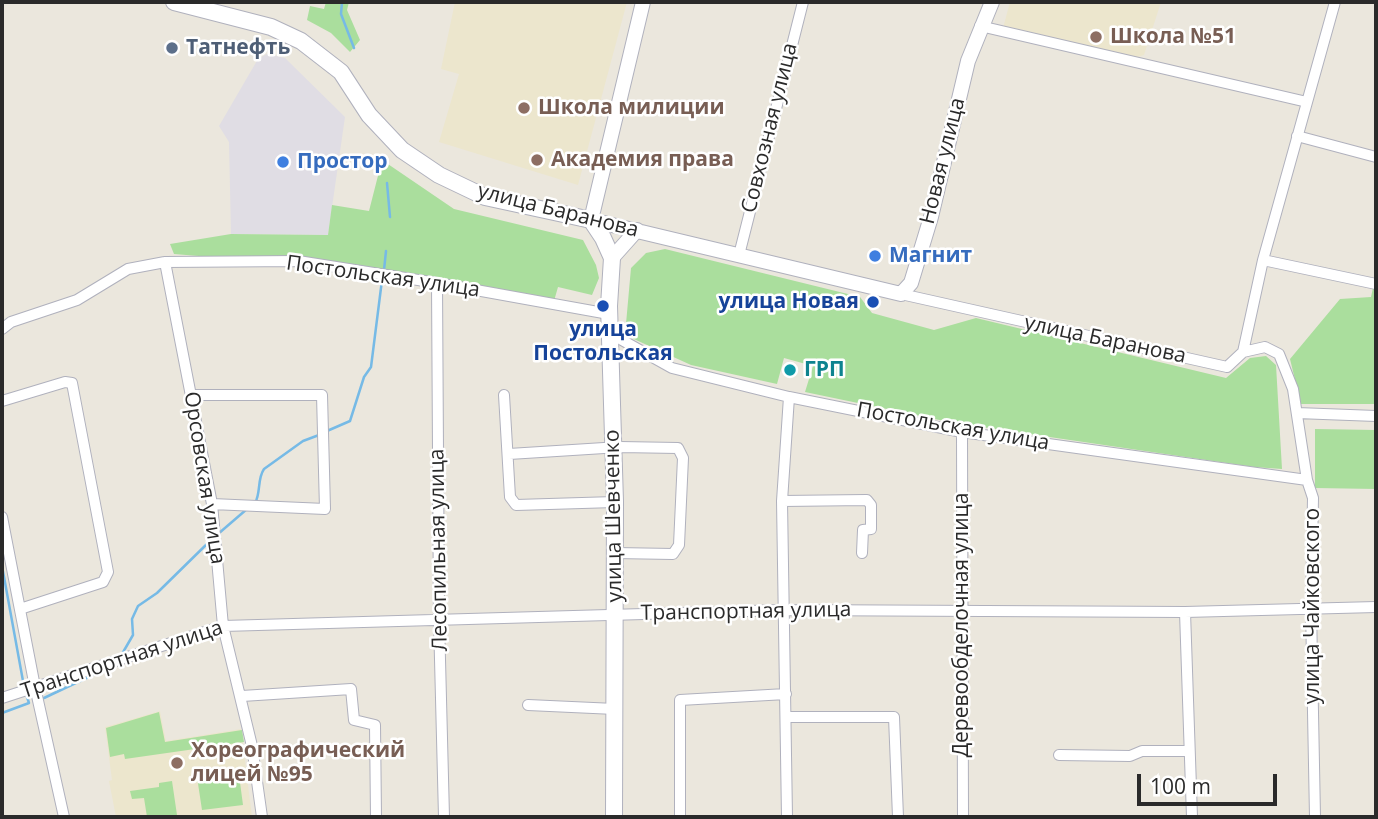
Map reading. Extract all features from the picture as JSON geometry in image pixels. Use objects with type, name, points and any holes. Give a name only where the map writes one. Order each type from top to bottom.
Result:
[{"type":"main road","name":"улица Баранова","points":[[174,2],[271,27],[301,41],[341,72],[369,115],[402,150],[439,175],[485,197],[591,220]]},
{"type":"main road","points":[[591,220],[612,258]]},
{"type":"main road","name":"улица Шевченко","points":[[612,258],[609,314],[615,502],[614,817]]},
{"type":"street","points":[[591,220],[643,2]]},
{"type":"street","name":"Совхозная улица","points":[[739,255],[803,2]]},
{"type":"street","name":"Новая улица","points":[[901,294],[911,283],[931,217],[968,61],[992,2]]},
{"type":"street","points":[[1243,352],[1263,260],[1335,2]]},
{"type":"street","points":[[980,26],[1307,102]]},
{"type":"street","points":[[1297,136],[1376,157]]},
{"type":"street","name":"улица Баранова","points":[[591,220],[876,289],[1227,367],[1243,352]]},
{"type":"street","points":[[612,258],[637,230]]},
{"type":"street","points":[[1263,260],[1376,284]]},
{"type":"street","name":"Постольская улица","points":[[2,330],[11,322],[77,300],[128,269],[165,262],[298,261],[609,314]]},
{"type":"street","name":"Орсовская улица","points":[[165,262],[212,504],[223,626],[242,696],[262,817]]},
{"type":"street","name":"Лесопильная улица","points":[[437,283],[439,620],[444,817]]},
{"type":"street","name":"Постольская улица","points":[[611,334],[672,368],[789,397],[962,432],[1307,480]]},
{"type":"street","name":"улица Чайковского","points":[[1243,352],[1265,347],[1279,354],[1293,389],[1307,480],[1313,498],[1311,608],[1315,817]]},
{"type":"street","points":[[2,401],[65,382],[72,383],[108,572],[103,582],[20,609]]},
{"type":"street","points":[[191,395],[323,395],[325,509],[212,504]]},
{"type":"street","points":[[504,395],[510,497],[516,505],[615,502]]},
{"type":"street","points":[[787,817],[782,500],[789,397]]},
{"type":"street","points":[[1297,413],[1376,416]]},
{"type":"street","name":"Деревообделочная улица","points":[[962,432],[962,817]]},
{"type":"street","points":[[509,454],[614,448],[678,448],[683,458],[679,545],[673,555],[615,553]]},
{"type":"street","points":[[782,500],[867,500],[871,505],[871,529],[863,530],[862,553]]},
{"type":"street","points":[[2,517],[64,817]]},
{"type":"street","name":"Транспортная улица","points":[[2,698],[223,626],[784,610],[1185,612],[1376,607]]},
{"type":"street","points":[[1185,612],[1192,817]]},
{"type":"street","points":[[242,696],[351,689],[354,720],[375,724],[376,817]]},
{"type":"street","points":[[680,817],[680,700],[786,694]]},
{"type":"street","points":[[528,705],[615,709]]},
{"type":"street","points":[[786,717],[894,717],[898,817]]},
{"type":"street","points":[[1059,755],[1130,756],[1142,751],[1189,751]]},
{"type":"shaded area","name":"Школа милиции","points":[[455,2],[627,2],[578,185],[439,142],[459,74],[441,69]]},
{"type":"shaded area","name":"Школа №51","points":[[1010,2],[1161,2],[1144,55],[1134,58],[1003,28]]},
{"type":"shaded area","points":[[267,54],[285,58],[345,117],[328,235],[231,234],[229,142],[219,126],[258,59]]},
{"type":"shaded area","name":"Хореографический лицей №95","points":[[160,711],[166,741],[241,729],[252,817],[116,817],[109,781],[112,780],[105,727]]},
{"type":"green space","points":[[326,2],[349,2],[347,10],[360,40],[350,52],[331,33],[307,20],[310,6],[324,9]]},
{"type":"green space","points":[[382,160],[454,209],[583,240],[596,265],[599,278],[592,295],[558,287],[554,301],[357,269],[174,254],[170,244],[231,234],[328,235],[332,205],[369,211]]},
{"type":"green space","points":[[665,249],[860,297],[872,313],[934,330],[976,318],[1226,378],[1250,358],[1266,356],[1276,365],[1282,469],[954,423],[805,392],[813,366],[784,358],[777,384],[691,365],[625,335],[631,268],[646,253]]},
{"type":"green space","points":[[1373,288],[1376,289],[1376,404],[1301,404],[1290,359],[1340,299],[1371,297]]},
{"type":"green space","points":[[1315,429],[1376,430],[1376,489],[1315,488]]},
{"type":"green space","points":[[159,712],[165,742],[242,730],[244,742],[125,759],[124,754],[110,757],[106,728]]},
{"type":"green space","points":[[209,775],[210,779],[239,775],[243,805],[202,810],[197,777]]},
{"type":"green space","points":[[172,781],[177,815],[147,817],[144,798],[132,799],[130,791],[159,787],[159,783]]},
{"type":"waterway","points":[[342,2],[341,14],[354,48]]},
{"type":"waterway","points":[[387,183],[390,217]]},
{"type":"waterway","points":[[384,270],[386,251]]},
{"type":"waterway","points":[[327,431],[350,421],[364,377],[371,367],[382,280]]},
{"type":"waterway","points":[[255,503],[264,469],[303,441],[319,435]]},
{"type":"waterway","points":[[218,534],[247,509]]},
{"type":"waterway","points":[[122,654],[133,635],[132,619],[138,606],[157,593],[211,540]]},
{"type":"waterway","points":[[2,566],[23,681]]},
{"type":"waterway","points":[[44,698],[99,672]]},
{"type":"waterway","points":[[2,713],[29,703],[26,694]]},
{"type":"place","name":"Школа №51","points":[[1096,37]]},
{"type":"place","name":"Татнефть","points":[[172,48]]},
{"type":"place","name":"Школа милиции","points":[[524,108]]},
{"type":"place","name":"Академия права","points":[[537,160]]},
{"type":"place","name":"Простор","points":[[283,162]]},
{"type":"place","name":"Магнит","points":[[875,256]]},
{"type":"place","name":"улица Новая","points":[[873,302]]},
{"type":"place","name":"улица Постольская","points":[[603,306]]},
{"type":"place","name":"ГРП","points":[[790,370]]},
{"type":"place","name":"Хореографический лицей №95","points":[[177,763]]}]
